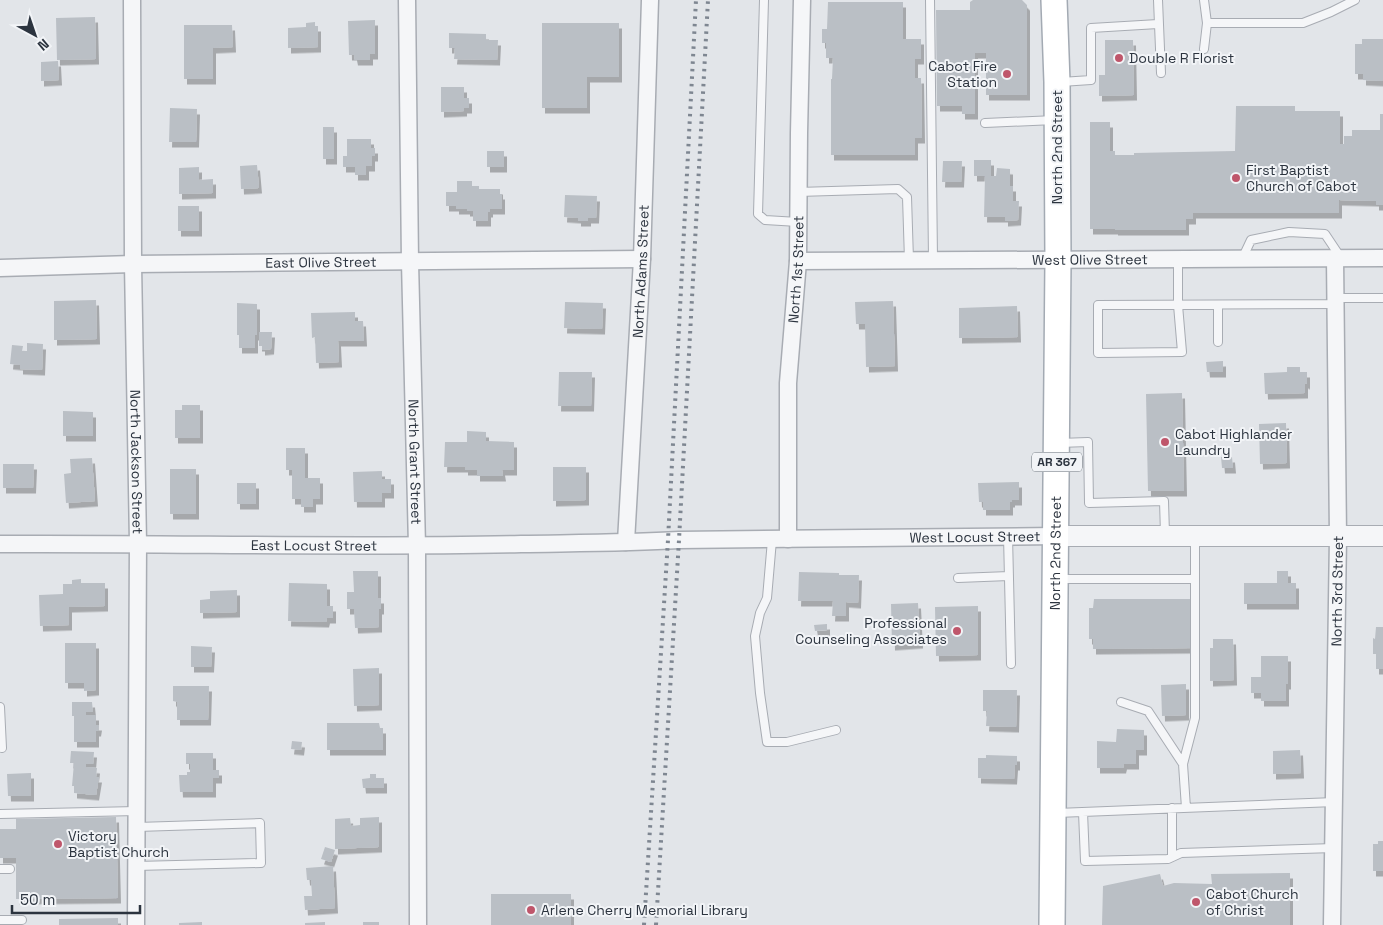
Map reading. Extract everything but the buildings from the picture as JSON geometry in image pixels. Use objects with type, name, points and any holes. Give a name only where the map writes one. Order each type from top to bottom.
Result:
[{"type":"main road","name":"North 2nd Street","points":[[1052,925],[1058,260],[1057,82],[1054,0]]},
{"type":"street","name":"North Jackson Street","points":[[132,0],[133,264],[138,543],[136,925]]},
{"type":"street","name":"North Grant Street","points":[[407,0],[410,262],[417,546],[418,925]]},
{"type":"street","name":"North Adams Street","points":[[626,542],[642,259],[650,0]]},
{"type":"street","name":"North 1st Street","points":[[780,539],[788,383],[798,261],[802,0]]},
{"type":"street","name":"North 3rd Street","points":[[1332,925],[1338,537],[1335,301],[1338,258]]},
{"type":"street","name":"West Olive Street","points":[[798,261],[1383,258]]},
{"type":"street","name":"East Olive Street","points":[[0,268],[133,264],[642,259]]},
{"type":"street","name":"West Locust Street","points":[[626,542],[1008,536],[1383,536]]},
{"type":"street","name":"East Locust Street","points":[[0,544],[138,543],[417,546],[626,542]]},
{"type":"lane","points":[[764,0],[758,214],[765,220],[798,222]]},
{"type":"lane","points":[[930,0],[930,132],[933,259]]},
{"type":"lane","points":[[1158,0],[1161,73]]},
{"type":"lane","points":[[1204,0],[1207,23],[1204,49]]},
{"type":"lane","points":[[1207,23],[1303,23],[1331,12],[1350,1]]},
{"type":"lane","points":[[1057,82],[1091,80],[1091,28],[1158,24]]},
{"type":"lane","points":[[985,123],[1057,120]]},
{"type":"lane","points":[[798,192],[898,189],[907,197],[910,260]]},
{"type":"lane","points":[[1242,259],[1251,240],[1289,232],[1326,234],[1338,258]]},
{"type":"lane","points":[[1178,259],[1178,305],[1182,352],[1098,353],[1098,305],[1178,305],[1218,305],[1383,298]]},
{"type":"lane","points":[[1218,305],[1218,342]]},
{"type":"lane","points":[[1057,443],[1088,442],[1089,503],[1164,501],[1165,536]]},
{"type":"lane","points":[[1008,536],[1011,664]]},
{"type":"lane","points":[[1186,808],[1183,764],[1195,718],[1195,536]]},
{"type":"lane","points":[[780,539],[767,598],[760,613],[755,636],[767,742],[787,742],[836,730]]},
{"type":"lane","points":[[958,578],[1009,576]]},
{"type":"lane","points":[[1056,579],[1195,578]]},
{"type":"lane","points":[[1121,702],[1148,711],[1183,764]]},
{"type":"lane","points":[[0,707],[2,748]]},
{"type":"lane","points":[[1053,813],[1335,802]]},
{"type":"lane","points":[[1172,808],[1172,857]]},
{"type":"lane","points":[[1083,812],[1085,861],[1168,858],[1181,852],[1334,848]]},
{"type":"lane","points":[[0,814],[260,823],[261,863],[136,866]]},
{"type":"lane","points":[[0,869],[10,869]]},
{"type":"lane","points":[[0,920],[22,920]]},
{"type":"railway","points":[[644,925],[668,540],[696,0]]},
{"type":"railway","points":[[656,925],[708,0]]},
{"type":"place","name":"Double R Florist","points":[[1119,58]]},
{"type":"place","name":"Cabot Fire Station","points":[[1007,74]]},
{"type":"place","name":"First Baptist Church of Cabot","points":[[1236,178]]},
{"type":"place","name":"Cabot Highlander Laundry","points":[[1165,442]]},
{"type":"place","name":"Professional Counseling Associates","points":[[957,631]]},
{"type":"place","name":"Victory Baptist Church","points":[[58,844]]},
{"type":"place","name":"Cabot Church of Christ","points":[[1196,902]]},
{"type":"place","name":"Arlene Cherry Memorial Library","points":[[531,910]]}]
